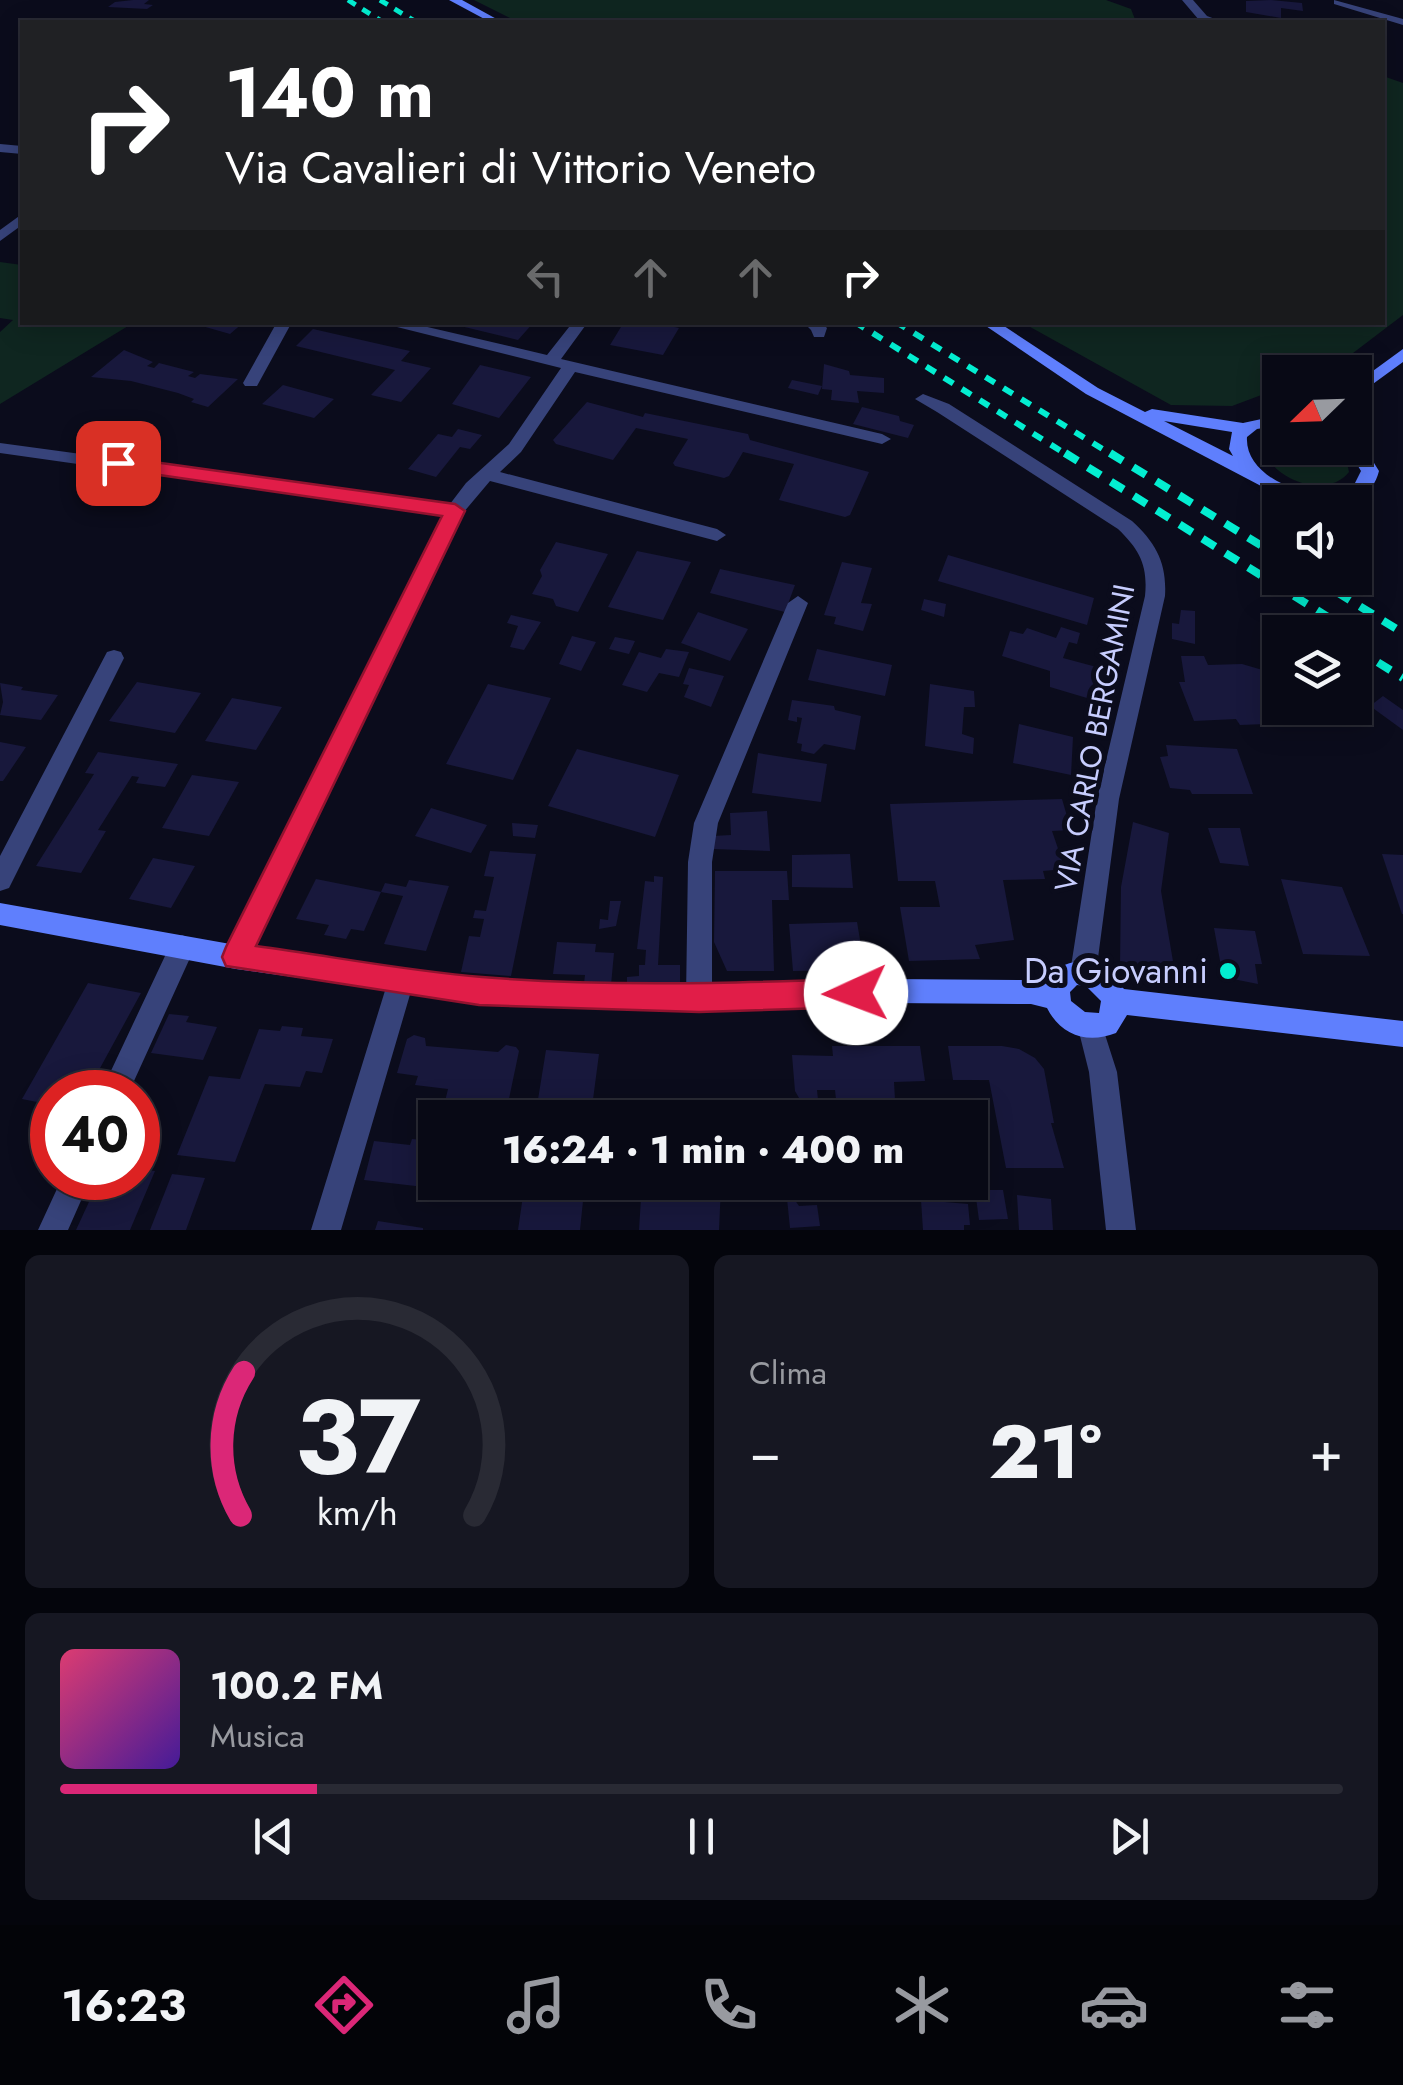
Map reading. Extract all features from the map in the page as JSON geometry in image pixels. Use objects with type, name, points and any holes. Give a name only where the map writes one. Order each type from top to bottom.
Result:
[{"type":"street","points":[[454,0],[493,20]]},
{"type":"street","points":[[1186,0],[1203,18],[1210,20]]},
{"type":"street","points":[[1338,2],[1403,22]]},
{"type":"street","points":[[0,237],[20,220]]},
{"type":"street","points":[[252,383],[283,325]]},
{"type":"street","points":[[397,325],[882,440]]},
{"type":"street","points":[[236,957],[455,511],[472,487],[514,448],[580,325]]},
{"type":"street","points":[[991,325],[1056,370],[1288,494],[1319,500],[1347,498],[1365,488],[1368,465]]},
{"type":"street","points":[[1372,379],[1403,354]]},
{"type":"street","name":"VIA CARLO BERGAMINI","points":[[923,400],[943,408],[1125,525],[1148,546],[1157,564],[1154,596],[1108,799],[1084,973]]},
{"type":"street","points":[[1130,409],[1246,429],[1262,424]]},
{"type":"street","points":[[1246,429],[1240,436],[1238,453],[1250,472]]},
{"type":"street","points":[[0,448],[455,511]]},
{"type":"street","points":[[487,474],[717,536]]},
{"type":"street","points":[[699,998],[700,862],[706,823],[798,603]]},
{"type":"street","points":[[0,880],[114,658]]},
{"type":"street","points":[[0,914],[236,957],[495,992],[699,998],[889,991],[1031,992],[1056,997]]},
{"type":"street","points":[[125,1070],[182,947]]},
{"type":"street","points":[[1074,973],[1084,973],[1101,980],[1115,1000],[1112,1018],[1091,1028],[1068,1018],[1056,997],[1060,981],[1074,973]]},
{"type":"street","points":[[326,1230],[401,981]]},
{"type":"street","points":[[1115,1000],[1403,1034]]},
{"type":"street","points":[[1091,1028],[1103,1072],[1121,1230]]},
{"type":"street","points":[[53,1230],[67,1200]]},
{"type":"green space","points":[[474,0],[1106,0],[1131,9],[1135,20],[514,20]]},
{"type":"green space","points":[[1385,77],[1403,83],[1403,315],[1350,355],[1262,355],[1262,395],[1232,406],[1171,405],[1027,325],[1385,325]]},
{"type":"green space","points":[[0,262],[20,265],[20,325],[130,325],[0,404],[0,332],[13,320],[0,318]]},
{"type":"green space","points":[[1274,465],[1348,465],[1349,472],[1340,480],[1316,485],[1279,471]]},
{"type":"building","points":[[149,0],[144,4],[153,5],[147,9],[108,7],[115,2]]},
{"type":"building","points":[[1246,1],[1302,3],[1303,11],[1281,8],[1281,18],[1246,12]]},
{"type":"building","points":[[198,325],[240,325],[230,334]]},
{"type":"building","points":[[456,325],[531,325],[518,340]]},
{"type":"building","points":[[622,325],[679,328],[663,355],[610,345]]},
{"type":"building","points":[[313,329],[410,351],[401,361],[431,368],[401,402],[371,395],[395,370],[296,346]]},
{"type":"building","points":[[124,350],[153,362],[147,366],[154,368],[159,363],[194,372],[188,376],[195,378],[200,374],[238,379],[208,407],[178,393],[131,381],[91,377]]},
{"type":"building","points":[[824,364],[849,371],[850,375],[884,378],[884,393],[857,391],[859,403],[831,400],[832,390],[822,389]]},
{"type":"building","points":[[480,365],[531,377],[499,418],[452,404]]},
{"type":"building","points":[[792,380],[822,386],[818,395],[788,388]]},
{"type":"building","points":[[283,385],[334,399],[314,418],[262,404]]},
{"type":"building","points":[[587,402],[643,417],[645,413],[748,434],[750,440],[869,472],[850,515],[845,517],[779,500],[794,464],[743,452],[724,478],[675,466],[673,463],[688,439],[636,428],[613,460],[556,444],[553,440]]},
{"type":"building","points":[[862,407],[899,416],[900,421],[914,425],[908,438],[853,424]]},
{"type":"building","points":[[458,429],[482,435],[470,449],[460,447],[436,477],[408,469],[438,434],[452,437]]},
{"type":"building","points":[[556,542],[608,554],[578,612],[532,594]]},
{"type":"building","points":[[637,551],[691,562],[663,620],[608,607]]},
{"type":"building","points":[[948,555],[1094,598],[1087,625],[938,581]]},
{"type":"building","points":[[842,562],[872,568],[861,603],[872,604],[863,631],[834,624],[836,617],[824,615]]},
{"type":"building","points":[[720,569],[795,585],[785,612],[710,593]]},
{"type":"building","points":[[924,599],[946,604],[944,617],[921,610]]},
{"type":"building","points":[[1181,610],[1195,611],[1195,644],[1172,639],[1172,623],[1179,624]]},
{"type":"building","points":[[698,612],[748,629],[730,661],[681,643]]},
{"type":"building","points":[[511,615],[541,622],[524,650],[510,647],[518,626],[507,623]]},
{"type":"building","points":[[1061,627],[1080,633],[1077,644],[1069,642],[1063,658],[1104,669],[1097,701],[1050,687],[1050,671],[1002,656],[1010,631],[1023,634],[1027,628],[1056,638]]},
{"type":"building","points":[[572,636],[596,642],[581,671],[559,664]]},
{"type":"building","points":[[615,637],[635,641],[629,654],[609,649]]},
{"type":"building","points":[[666,649],[689,652],[679,677],[659,673],[647,692],[622,685],[639,652],[661,658]]},
{"type":"building","points":[[817,649],[892,665],[885,696],[808,680]]},
{"type":"building","points":[[1181,656],[1204,656],[1208,665],[1242,664],[1262,670],[1262,724],[1240,725],[1236,719],[1194,721],[1179,682],[1185,682]]},
{"type":"building","points":[[689,668],[724,676],[711,707],[684,697],[689,685],[683,684]]},
{"type":"building","points":[[137,682],[201,693],[175,733],[109,721]]},
{"type":"building","points":[[0,683],[58,695],[41,720],[0,715]]},
{"type":"building","points":[[488,684],[551,698],[513,780],[446,764]]},
{"type":"building","points":[[930,684],[974,691],[975,707],[964,707],[962,734],[974,738],[973,754],[925,746]]},
{"type":"building","points":[[1383,696],[1403,710],[1403,730],[1372,707]]},
{"type":"building","points":[[232,698],[282,707],[256,750],[205,741]]},
{"type":"building","points":[[792,700],[834,706],[835,710],[861,716],[855,750],[824,744],[814,754],[801,751],[802,744],[797,743],[802,718],[797,717],[797,722],[788,720]]},
{"type":"building","points":[[1019,724],[1073,737],[1071,775],[1013,763]]},
{"type":"building","points":[[0,742],[26,747],[3,781],[0,781]]},
{"type":"building","points":[[1166,745],[1237,749],[1253,794],[1192,794],[1190,790],[1170,788],[1160,757],[1168,756]]},
{"type":"building","points":[[577,749],[679,775],[655,837],[548,806]]},
{"type":"building","points":[[98,752],[178,764],[165,787],[136,783],[139,777],[132,776],[98,830],[106,831],[81,873],[36,866],[94,774],[85,773]]},
{"type":"building","points":[[758,753],[827,764],[821,802],[752,793]]},
{"type":"building","points":[[192,775],[239,782],[209,836],[162,828]]},
{"type":"building","points":[[1062,799],[1071,830],[1052,831],[1065,869],[1043,871],[1045,879],[1003,880],[1014,940],[975,945],[980,959],[909,961],[900,907],[940,907],[935,881],[898,881],[890,804]]},
{"type":"building","points":[[431,808],[487,825],[471,853],[415,836]]},
{"type":"building","points":[[767,811],[770,851],[713,849],[713,836],[731,835],[730,813]]},
{"type":"building","points":[[1133,822],[1169,833],[1161,891],[1175,973],[1120,967],[1121,887]]},
{"type":"building","points":[[512,823],[538,825],[535,838],[513,836]]},
{"type":"building","points":[[1208,828],[1240,828],[1249,866],[1220,863]]},
{"type":"building","points":[[490,851],[536,854],[511,976],[461,972],[469,936],[480,937],[484,919],[473,918],[475,910],[486,911],[494,877],[484,876]]},
{"type":"building","points":[[850,854],[853,888],[792,887],[792,855]]},
{"type":"building","points":[[1382,854],[1403,855],[1403,914],[1402,914]]},
{"type":"building","points":[[153,858],[195,866],[171,908],[129,899]]},
{"type":"building","points":[[715,871],[787,871],[789,900],[772,900],[774,971],[727,971],[714,942]]},
{"type":"building","points":[[654,876],[663,877],[658,965],[680,965],[680,987],[627,988],[627,977],[639,976],[639,965],[645,965],[646,950],[637,949],[645,881],[654,882]]},
{"type":"building","points":[[316,879],[381,892],[364,931],[351,929],[346,939],[324,935],[329,925],[296,919]]},
{"type":"building","points":[[1281,879],[1342,887],[1370,956],[1303,954]]},
{"type":"building","points":[[409,880],[449,886],[426,951],[384,944],[403,896],[381,892],[385,883],[406,887]]},
{"type":"building","points":[[610,901],[621,901],[616,926],[599,929],[600,919],[608,920]]},
{"type":"building","points":[[857,922],[865,970],[793,971],[789,924]]},
{"type":"building","points":[[1214,928],[1255,931],[1262,964],[1255,964],[1258,984],[1223,977]]},
{"type":"building","points":[[557,942],[596,944],[595,952],[614,953],[611,985],[584,983],[585,975],[553,974]]},
{"type":"building","points":[[88,983],[141,993],[99,1070],[38,1070]]},
{"type":"building","points":[[169,1014],[189,1016],[186,1022],[217,1027],[203,1060],[151,1053]]},
{"type":"building","points":[[282,1026],[303,1028],[301,1036],[333,1039],[322,1073],[306,1071],[300,1087],[265,1084],[235,1162],[177,1155],[209,1076],[240,1079],[259,1029],[280,1031]]},
{"type":"building","points":[[414,1035],[425,1038],[426,1046],[498,1052],[506,1045],[516,1047],[519,1051],[509,1100],[445,1100],[448,1089],[415,1085],[418,1076],[397,1073],[407,1039]]},
{"type":"building","points":[[832,1046],[920,1046],[925,1081],[894,1082],[895,1100],[836,1100],[835,1090],[817,1090],[818,1100],[800,1100],[795,1091],[792,1055],[833,1056]]},
{"type":"building","points":[[948,1046],[1002,1046],[1035,1058],[1044,1069],[1051,1123],[1064,1168],[1006,1168],[989,1080],[953,1080]]},
{"type":"building","points":[[546,1050],[599,1054],[593,1100],[538,1100]]},
{"type":"building","points":[[30,1085],[30,1101],[22,1099]]},
{"type":"building","points":[[412,1139],[418,1140],[418,1186],[364,1180],[374,1141],[410,1145]]},
{"type":"building","points":[[172,1174],[205,1178],[186,1230],[150,1230]]},
{"type":"building","points":[[988,1190],[1003,1190],[1008,1219],[979,1220],[976,1200],[988,1200]]},
{"type":"building","points":[[1017,1195],[1051,1199],[1053,1230],[1019,1230]]},
{"type":"building","points":[[90,1200],[143,1200],[130,1230],[76,1230]]},
{"type":"building","points":[[522,1200],[583,1200],[580,1230],[518,1230]]},
{"type":"building","points":[[641,1200],[720,1200],[719,1230],[639,1230]]},
{"type":"building","points":[[787,1200],[795,1200],[799,1206],[817,1205],[820,1226],[790,1228]]},
{"type":"building","points":[[921,1200],[968,1204],[970,1225],[964,1225],[964,1230],[923,1230]]},
{"type":"building","points":[[378,1221],[423,1228],[423,1230],[375,1230]]},
{"type":"railway","points":[[348,0],[380,20]]},
{"type":"railway","points":[[380,0],[413,20]]},
{"type":"railway","points":[[860,325],[1069,456]]},
{"type":"railway","points":[[901,325],[1114,456]]},
{"type":"railway","points":[[1065,453],[1325,615]]},
{"type":"railway","points":[[1110,453],[1262,546]]},
{"type":"railway","points":[[1342,595],[1403,633]]},
{"type":"railway","points":[[1372,659],[1403,678]]},
{"type":"place","name":"Da Giovanni","points":[[1228,971]]},
{"type":"route","points":[[118,463],[455,511],[236,957],[526,994],[699,998],[856,993]]}]
